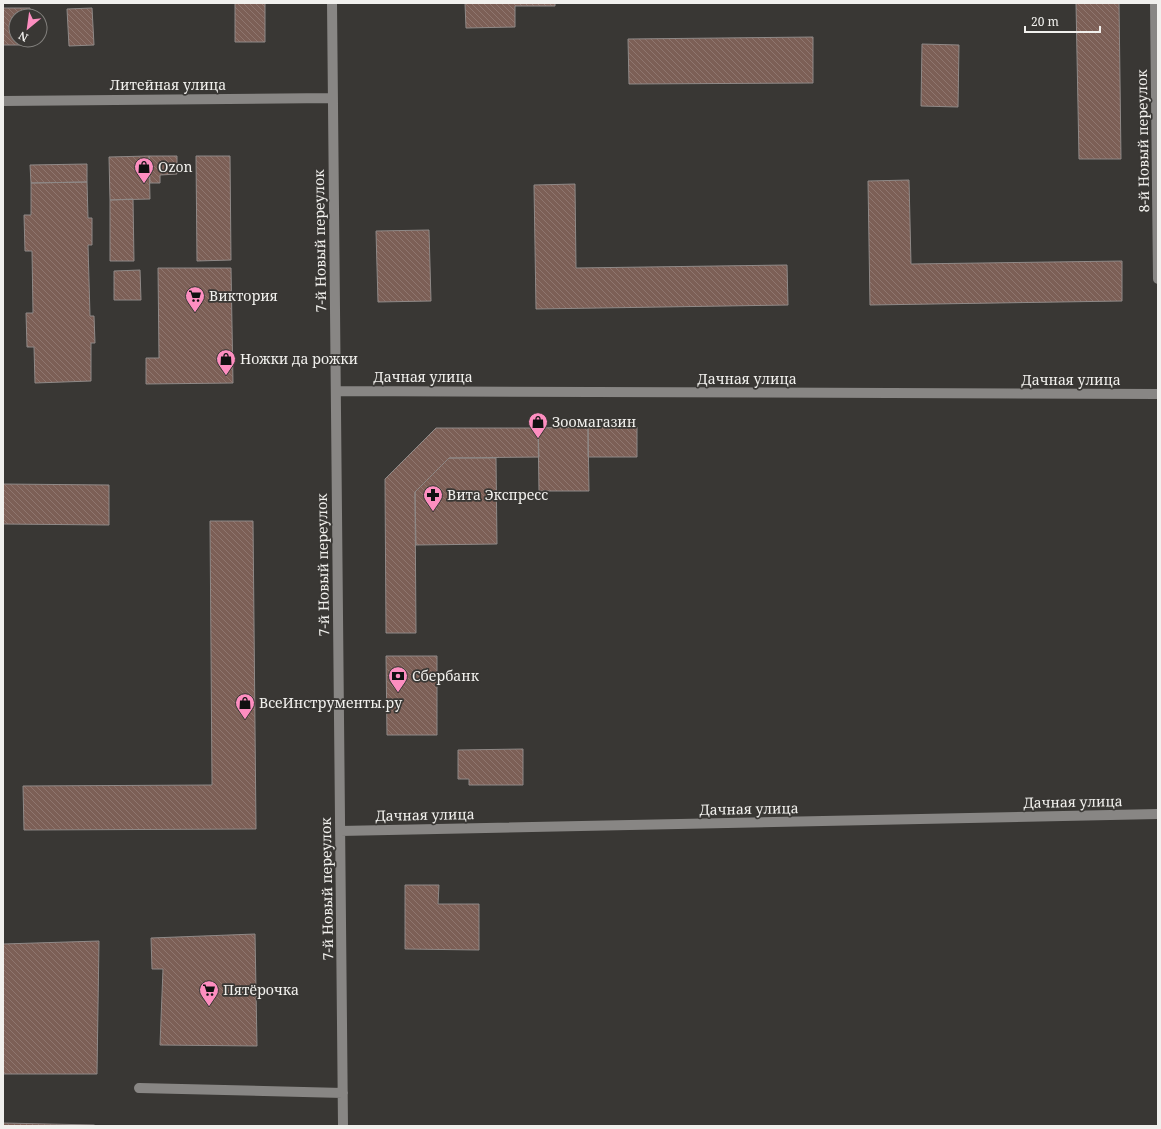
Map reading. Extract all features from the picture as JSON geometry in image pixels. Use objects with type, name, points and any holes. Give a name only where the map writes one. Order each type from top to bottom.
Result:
[{"type":"street","name":"7-й Новый переулок","points":[[332,3],[343,1126]]},
{"type":"street","name":"8-й Новый переулок","points":[[1155,3],[1158,279]]},
{"type":"street","name":"Литейная улица","points":[[3,101],[333,98]]},
{"type":"street","name":"Дачная улица","points":[[336,391],[1158,394]]},
{"type":"street","name":"Дачная улица","points":[[340,831],[1158,814]]},
{"type":"street","points":[[139,1088],[343,1093]]},
{"type":"building","points":[[235,3],[265,3],[265,42],[235,42]]},
{"type":"building","points":[[465,3],[555,3],[555,6],[515,6],[515,27],[466,28]]},
{"type":"building","points":[[1076,3],[1119,3],[1121,159],[1079,159]]},
{"type":"building","points":[[3,8],[8,8],[8,45],[3,45]]},
{"type":"building","points":[[92,8],[94,45],[69,46],[67,9]]},
{"type":"building","points":[[813,37],[813,83],[629,84],[628,39]]},
{"type":"building","points":[[922,44],[959,45],[958,107],[921,106]]},
{"type":"building","points":[[149,156],[150,199],[110,200],[109,157]]},
{"type":"building","points":[[149,156],[177,156],[177,174],[160,175],[160,183],[150,183]]},
{"type":"building","points":[[196,156],[230,156],[231,260],[197,261]]},
{"type":"building","points":[[87,164],[87,182],[31,183],[30,165]]},
{"type":"building","points":[[909,180],[911,264],[1122,261],[1122,301],[870,305],[868,181]]},
{"type":"building","points":[[87,182],[88,218],[92,218],[92,245],[88,245],[90,316],[94,316],[95,343],[91,343],[91,381],[35,383],[34,347],[27,347],[26,313],[33,313],[32,251],[25,251],[24,215],[31,215],[31,183]]},
{"type":"building","points":[[575,184],[576,268],[787,265],[788,305],[536,309],[534,185]]},
{"type":"building","points":[[133,199],[134,261],[110,261],[110,200]]},
{"type":"building","points":[[429,230],[431,301],[378,302],[376,231]]},
{"type":"building","name":"Виктория","points":[[158,268],[231,268],[233,383],[146,384],[146,358],[159,358]]},
{"type":"building","points":[[140,270],[141,300],[114,300],[114,271]]},
{"type":"building","points":[[588,427],[589,491],[539,491],[538,428]]},
{"type":"building","points":[[588,427],[637,427],[637,457],[588,457]]},
{"type":"building","points":[[436,428],[538,428],[539,457],[449,458],[415,492],[416,633],[386,633],[385,479]]},
{"type":"building","points":[[449,458],[496,458],[497,544],[416,545],[415,492]]},
{"type":"building","points":[[3,484],[109,485],[109,525],[3,524]]},
{"type":"building","points":[[210,521],[253,521],[256,829],[24,830],[23,786],[212,785]]},
{"type":"building","points":[[386,656],[437,656],[437,735],[387,735]]},
{"type":"building","points":[[523,749],[523,785],[469,785],[469,779],[458,779],[458,750]]},
{"type":"building","points":[[405,885],[439,885],[438,904],[479,904],[479,950],[405,949]]},
{"type":"building","name":"Пятёрочка","points":[[255,934],[257,1046],[160,1045],[163,969],[152,969],[151,938]]},
{"type":"building","points":[[99,941],[97,1074],[3,1074],[3,944]]},
{"type":"building","points":[[3,1123],[94,1125],[96,1126],[3,1126]]},
{"type":"place","name":"Ozon","points":[[144,184]]},
{"type":"place","name":"Виктория","points":[[195,313]]},
{"type":"place","name":"Ножки да рожки","points":[[226,376]]},
{"type":"place","name":"Зоомагазин","points":[[538,439]]},
{"type":"place","name":"Вита Экспресс","points":[[433,512]]},
{"type":"place","name":"Сбербанк","points":[[398,693]]},
{"type":"place","name":"ВсеИнструменты.ру","points":[[245,720]]},
{"type":"place","name":"Пятёрочка","points":[[209,1007]]}]
